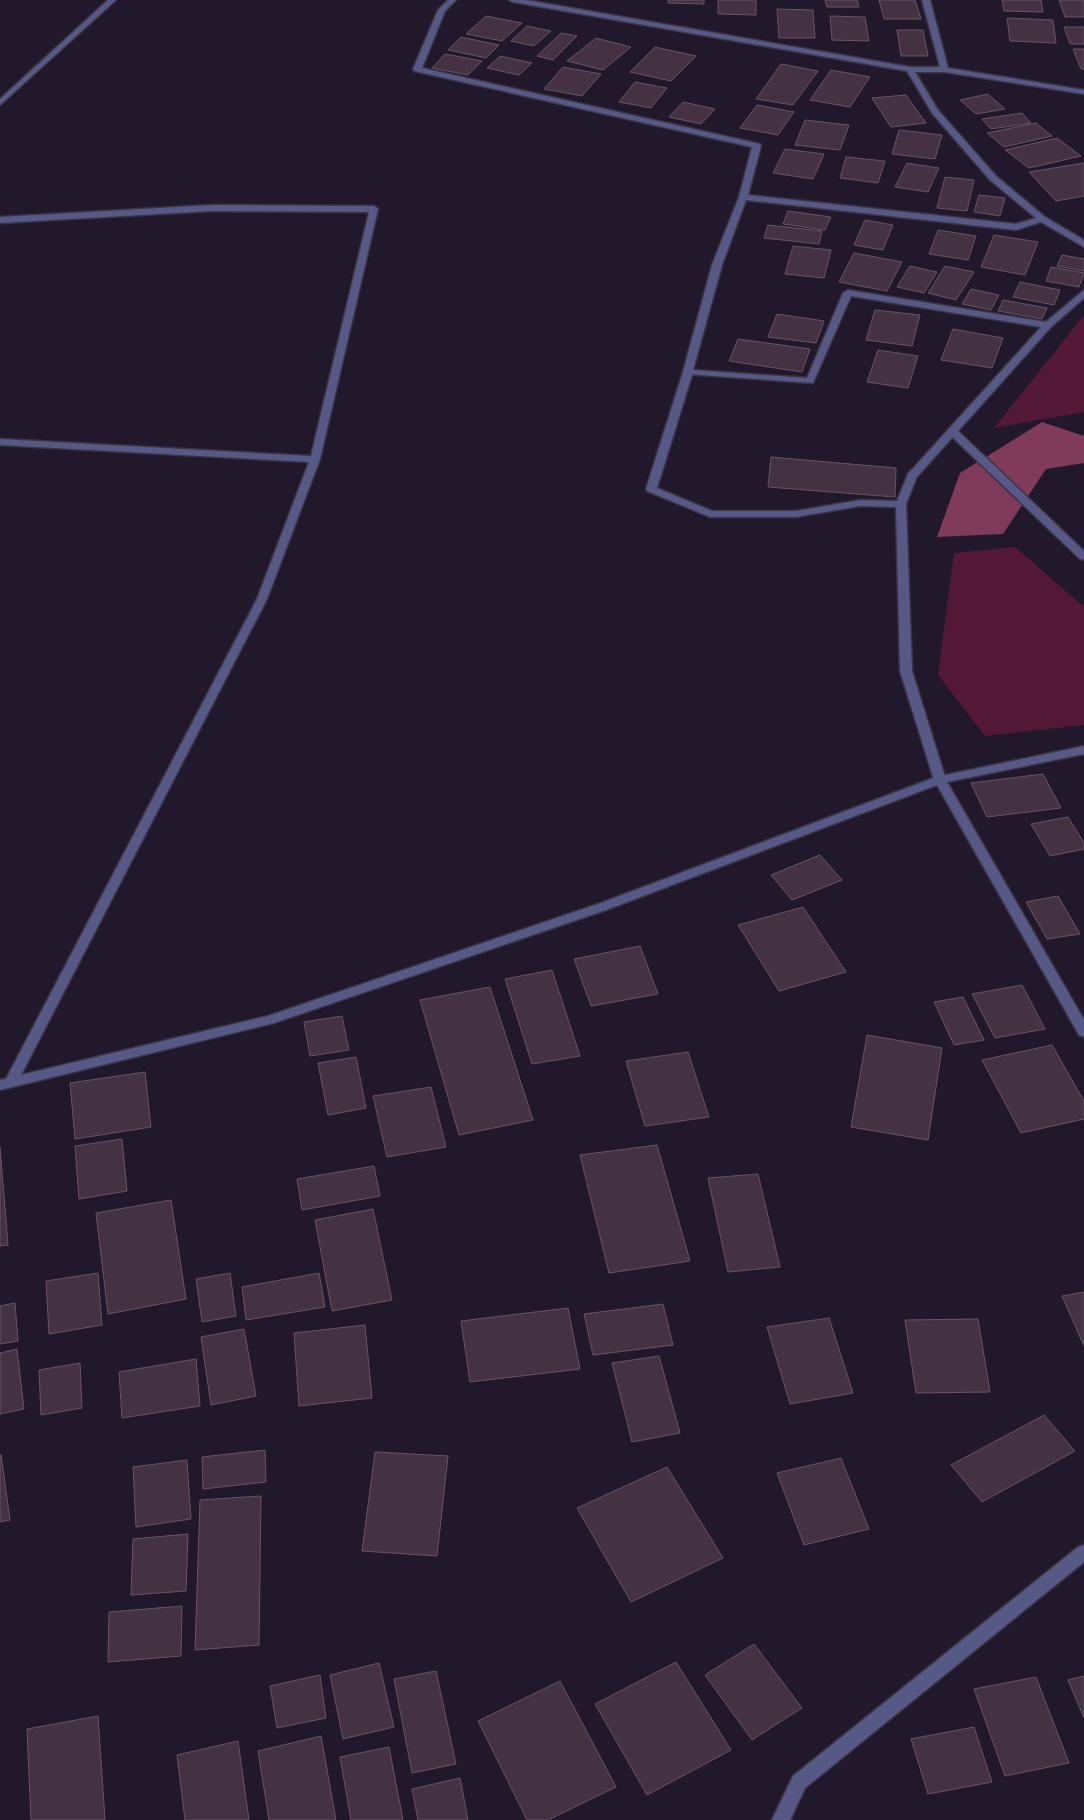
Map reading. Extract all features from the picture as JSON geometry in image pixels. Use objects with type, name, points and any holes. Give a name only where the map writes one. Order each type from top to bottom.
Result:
[{"type":"street","points":[[0,103],[112,0]]},
{"type":"street","points":[[452,0],[442,10],[417,69],[757,146],[743,197],[717,265],[688,372],[651,489],[710,514],[796,514],[860,503],[901,504]]},
{"type":"street","points":[[513,0],[910,70],[944,70],[1084,92]]},
{"type":"street","points":[[926,0],[944,70]]},
{"type":"street","points":[[910,70],[935,111],[993,178],[1042,220],[1084,244]]},
{"type":"street","points":[[743,197],[1016,227],[1042,220]]},
{"type":"street","points":[[0,220],[212,208],[374,209],[314,460],[262,599],[5,1084]]},
{"type":"street","points":[[688,372],[810,382],[848,293],[1048,325]]},
{"type":"street","points":[[1084,293],[1048,325],[912,476],[901,504],[906,672],[940,780],[1084,1032]]},
{"type":"street","points":[[953,432],[1084,557]]},
{"type":"street","points":[[0,442],[314,460]]},
{"type":"street","points":[[5,1084],[269,1020],[602,907],[940,780],[1084,750]]},
{"type":"street","points":[[780,1820],[799,1782],[1084,1552]]},
{"type":"shaded area","points":[[1084,315],[1084,412],[994,428]]},
{"type":"shaded area","points":[[1042,422],[1084,436],[1084,463],[1046,469],[1003,534],[937,537],[960,473]]},
{"type":"shaded area","points":[[1015,547],[1084,607],[1084,725],[985,736],[938,675],[954,553]]},
{"type":"building","points":[[668,0],[704,0],[704,4],[668,3]]},
{"type":"building","points":[[718,0],[756,0],[756,15],[718,14]]},
{"type":"building","points":[[825,0],[857,0],[859,7],[827,7]]},
{"type":"building","points":[[879,0],[915,0],[921,19],[884,19]]},
{"type":"building","points":[[1002,0],[1041,0],[1043,12],[1004,11]]},
{"type":"building","points":[[1059,0],[1084,0],[1084,17],[1065,17]]},
{"type":"building","points":[[777,9],[813,10],[815,38],[779,38]]},
{"type":"building","points":[[486,16],[522,23],[502,41],[466,34]]},
{"type":"building","points":[[830,16],[865,17],[869,41],[832,40]]},
{"type":"building","points":[[1007,18],[1053,20],[1056,43],[1010,41]]},
{"type":"building","points":[[527,26],[551,31],[534,46],[511,41]]},
{"type":"building","points":[[1064,27],[1084,27],[1084,44],[1070,44]]},
{"type":"building","points":[[897,30],[923,30],[928,56],[901,56]]},
{"type":"building","points":[[561,33],[577,36],[553,60],[537,56]]},
{"type":"building","points":[[461,37],[499,45],[486,58],[448,50]]},
{"type":"building","points":[[596,38],[631,47],[603,70],[567,61]]},
{"type":"building","points":[[655,47],[696,56],[671,81],[630,72]]},
{"type":"building","points":[[1073,49],[1084,49],[1084,69],[1081,69]]},
{"type":"building","points":[[445,54],[482,61],[468,75],[432,68]]},
{"type":"building","points":[[500,56],[532,63],[519,75],[487,68]]},
{"type":"building","points":[[781,64],[818,71],[793,105],[756,99]]},
{"type":"building","points":[[563,67],[601,74],[582,96],[544,89]]},
{"type":"building","points":[[831,70],[870,77],[850,107],[810,100]]},
{"type":"building","points":[[635,82],[667,88],[651,108],[619,102]]},
{"type":"building","points":[[988,94],[1005,109],[976,114],[960,100]]},
{"type":"building","points":[[906,95],[926,123],[891,127],[872,98]]},
{"type":"building","points":[[683,102],[715,109],[701,124],[669,117]]},
{"type":"building","points":[[757,105],[794,112],[778,135],[740,128]]},
{"type":"building","points":[[1022,113],[1031,123],[991,129],[982,119]]},
{"type":"building","points":[[805,120],[849,125],[840,150],[795,145]]},
{"type":"building","points":[[1036,123],[1052,136],[1004,147],[987,133]]},
{"type":"building","points":[[899,130],[942,135],[935,159],[892,154]]},
{"type":"building","points":[[1057,138],[1081,156],[1029,168],[1005,150]]},
{"type":"building","points":[[785,149],[824,154],[813,179],[773,173]]},
{"type":"building","points":[[846,157],[885,161],[878,183],[840,178]]},
{"type":"building","points":[[907,163],[939,168],[928,192],[895,187]]},
{"type":"building","points":[[1084,163],[1084,196],[1056,201],[1029,172]]},
{"type":"building","points":[[945,177],[974,180],[967,211],[937,208]]},
{"type":"building","points":[[979,195],[1005,198],[1000,216],[974,212]]},
{"type":"building","points":[[788,211],[831,217],[825,230],[783,224]]},
{"type":"building","points":[[865,220],[893,225],[883,250],[854,245]]},
{"type":"building","points":[[768,225],[822,231],[819,244],[764,238]]},
{"type":"building","points":[[938,230],[976,236],[968,260],[929,254]]},
{"type":"building","points":[[994,235],[1038,242],[1025,275],[981,267]]},
{"type":"building","points":[[793,246],[831,250],[824,278],[785,274]]},
{"type":"building","points":[[854,253],[902,262],[887,291],[839,282]]},
{"type":"building","points":[[1062,255],[1084,259],[1084,271],[1057,266]]},
{"type":"building","points":[[910,266],[937,272],[924,293],[897,287]]},
{"type":"building","points":[[945,266],[974,272],[956,300],[928,293]]},
{"type":"building","points":[[1051,267],[1084,273],[1079,287],[1046,281]]},
{"type":"building","points":[[1020,282],[1060,290],[1054,305],[1013,297]]},
{"type":"building","points":[[971,289],[999,295],[991,310],[962,304]]},
{"type":"building","points":[[1003,300],[1047,308],[1042,319],[998,311]]},
{"type":"building","points":[[875,310],[920,315],[912,346],[866,340]]},
{"type":"building","points":[[777,314],[824,321],[816,343],[768,337]]},
{"type":"building","points":[[953,329],[1003,338],[992,368],[941,360]]},
{"type":"building","points":[[738,339],[810,349],[802,372],[729,361]]},
{"type":"building","points":[[878,350],[918,356],[908,388],[867,382]]},
{"type":"building","points":[[771,457],[896,468],[895,497],[768,487]]},
{"type":"building","points":[[1043,774],[1061,808],[987,817],[971,783]]},
{"type":"building","points":[[1068,817],[1084,843],[1084,849],[1050,856],[1031,824]]},
{"type":"building","points":[[820,855],[842,880],[792,900],[771,875]]},
{"type":"building","points":[[1058,896],[1080,934],[1047,939],[1026,902]]},
{"type":"building","points":[[803,907],[846,972],[779,991],[738,925]]},
{"type":"building","points":[[640,946],[658,994],[591,1006],[574,959]]},
{"type":"building","points":[[552,970],[580,1056],[532,1064],[505,979]]},
{"type":"building","points":[[1022,985],[1045,1029],[995,1038],[972,994]]},
{"type":"building","points":[[490,987],[533,1120],[459,1135],[420,1000]]},
{"type":"building","points":[[963,997],[984,1040],[954,1045],[934,1002]]},
{"type":"building","points":[[342,1016],[349,1050],[310,1056],[304,1022]]},
{"type":"building","points":[[867,1035],[942,1048],[928,1140],[851,1127]]},
{"type":"building","points":[[1052,1045],[1084,1101],[1084,1119],[1021,1133],[982,1060]]},
{"type":"building","points":[[688,1052],[709,1117],[645,1126],[626,1061]]},
{"type":"building","points":[[356,1057],[366,1108],[328,1115],[318,1063]]},
{"type":"building","points":[[145,1072],[151,1127],[75,1139],[70,1083]]},
{"type":"building","points":[[431,1087],[446,1147],[387,1157],[373,1096]]},
{"type":"building","points":[[122,1139],[127,1191],[79,1199],[75,1146]]},
{"type":"building","points":[[657,1145],[690,1261],[609,1273],[580,1155]]},
{"type":"building","points":[[0,1147],[8,1245],[0,1246]]},
{"type":"building","points":[[374,1166],[380,1196],[302,1210],[297,1179]]},
{"type":"building","points":[[758,1174],[780,1267],[728,1272],[708,1178]]},
{"type":"building","points":[[171,1200],[186,1299],[108,1314],[96,1213]]},
{"type":"building","points":[[373,1209],[392,1300],[332,1311],[315,1220]]},
{"type":"building","points":[[98,1273],[102,1325],[49,1334],[46,1281]]},
{"type":"building","points":[[230,1273],[236,1316],[202,1322],[196,1279]]},
{"type":"building","points":[[319,1273],[325,1307],[246,1320],[242,1287]]},
{"type":"building","points":[[1084,1292],[1084,1346],[1062,1296]]},
{"type":"building","points":[[15,1303],[18,1341],[0,1344],[0,1306]]},
{"type":"building","points":[[663,1304],[673,1345],[593,1355],[584,1314]]},
{"type":"building","points":[[568,1308],[580,1369],[470,1382],[461,1321]]},
{"type":"building","points":[[829,1318],[853,1393],[790,1404],[767,1327]]},
{"type":"building","points":[[978,1319],[990,1392],[916,1393],[905,1320]]},
{"type":"building","points":[[365,1325],[372,1398],[299,1406],[294,1333]]},
{"type":"building","points":[[244,1329],[256,1396],[211,1405],[201,1337]]},
{"type":"building","points":[[17,1349],[24,1409],[0,1414],[0,1353]]},
{"type":"building","points":[[659,1356],[680,1433],[632,1442],[612,1363]]},
{"type":"building","points":[[196,1359],[200,1406],[122,1418],[119,1372]]},
{"type":"building","points":[[80,1363],[82,1408],[41,1415],[39,1370]]},
{"type":"building","points":[[1044,1415],[1075,1451],[982,1502],[951,1465]]},
{"type":"building","points":[[265,1450],[266,1482],[203,1489],[202,1457]]},
{"type":"building","points":[[375,1452],[448,1456],[437,1556],[362,1551]]},
{"type":"building","points":[[0,1455],[10,1520],[0,1522]]},
{"type":"building","points":[[841,1458],[869,1529],[804,1545],[777,1473]]},
{"type":"building","points":[[187,1460],[191,1519],[136,1527],[133,1467]]},
{"type":"building","points":[[667,1467],[723,1558],[631,1602],[577,1508]]},
{"type":"building","points":[[261,1496],[259,1645],[195,1650],[200,1500]]},
{"type":"building","points":[[188,1534],[186,1591],[131,1595],[133,1539]]},
{"type":"building","points":[[182,1606],[181,1656],[108,1662],[109,1612]]},
{"type":"building","points":[[754,1644],[802,1708],[752,1740],[705,1675]]},
{"type":"building","points":[[676,1662],[731,1750],[647,1795],[595,1704]]},
{"type":"building","points":[[379,1663],[394,1727],[343,1739],[330,1675]]},
{"type":"building","points":[[436,1671],[456,1764],[412,1773],[394,1679]]},
{"type":"building","points":[[320,1675],[326,1718],[277,1728],[270,1686]]},
{"type":"building","points":[[1084,1676],[1084,1718],[1068,1680]]},
{"type":"building","points":[[1036,1677],[1069,1763],[1005,1776],[974,1689]]},
{"type":"building","points":[[560,1681],[616,1787],[548,1820],[527,1820],[478,1721]]},
{"type":"building","points":[[98,1716],[105,1820],[31,1820],[27,1729]]},
{"type":"building","points":[[974,1727],[992,1782],[928,1794],[911,1739]]},
{"type":"building","points":[[321,1736],[336,1820],[269,1820],[258,1751]]},
{"type":"building","points":[[238,1741],[249,1820],[185,1820],[177,1755]]},
{"type":"building","points":[[389,1747],[403,1820],[351,1820],[340,1757]]},
{"type":"building","points":[[460,1778],[468,1820],[418,1820],[412,1789]]}]
